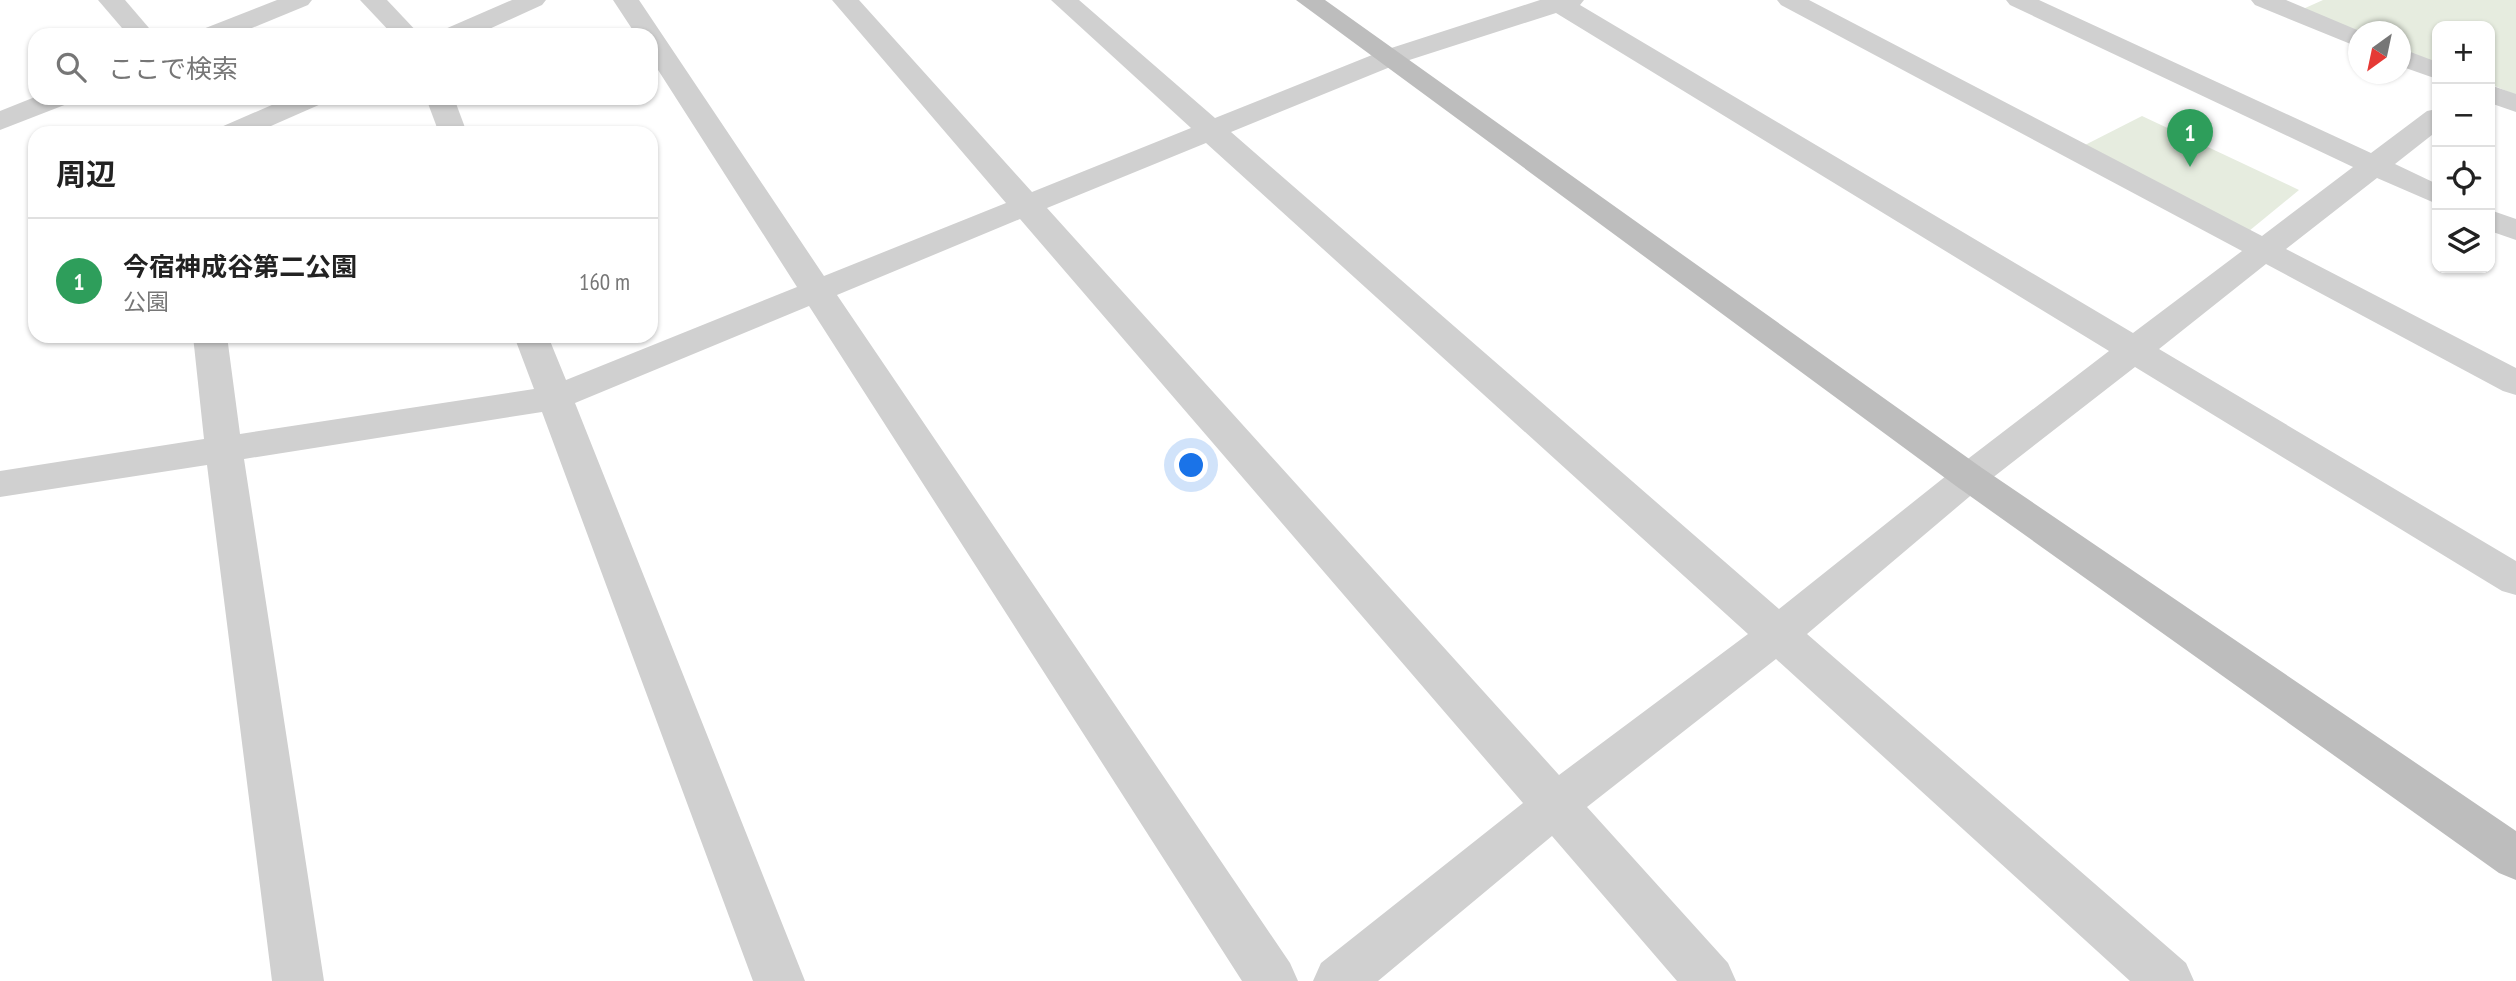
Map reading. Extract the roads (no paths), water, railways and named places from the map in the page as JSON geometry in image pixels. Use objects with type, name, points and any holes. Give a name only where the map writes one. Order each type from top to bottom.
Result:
[{"type":"street","points":[[111,0],[136,28]]},
{"type":"street","points":[[229,28],[299,0]]},
{"type":"street","points":[[373,0],[400,28]]},
{"type":"street","points":[[470,28],[533,0]]},
{"type":"street","points":[[626,0],[644,28]]},
{"type":"street","points":[[845,0],[1710,981]]},
{"type":"street","points":[[1064,0],[2168,981]]},
{"type":"street","points":[[1309,0],[1969,477],[2516,858]]},
{"type":"street","points":[[1790,0],[2516,383]]},
{"type":"street","points":[[2018,0],[2432,193]]},
{"type":"street","points":[[2264,0],[2348,35]]},
{"type":"street","points":[[0,484],[554,398],[1391,57],[1561,1],[2516,580]]},
{"type":"street","points":[[658,49],[1272,981]]},
{"type":"street","points":[[2411,60],[2432,69]]},
{"type":"street","points":[[2495,95],[2516,104]]},
{"type":"street","points":[[0,121],[40,105]]},
{"type":"street","points":[[247,126],[295,105]]},
{"type":"street","points":[[443,105],[450,126]]},
{"type":"street","points":[[1339,981],[1555,805],[1778,635],[1969,477],[2432,121]]},
{"type":"street","points":[[2495,221],[2516,231]]},
{"type":"street","points":[[212,343],[224,450],[298,981]]},
{"type":"street","points":[[534,343],[779,981]]},
{"type":"place","name":"今宿神成谷第二公園","points":[[2190,167]]}]
